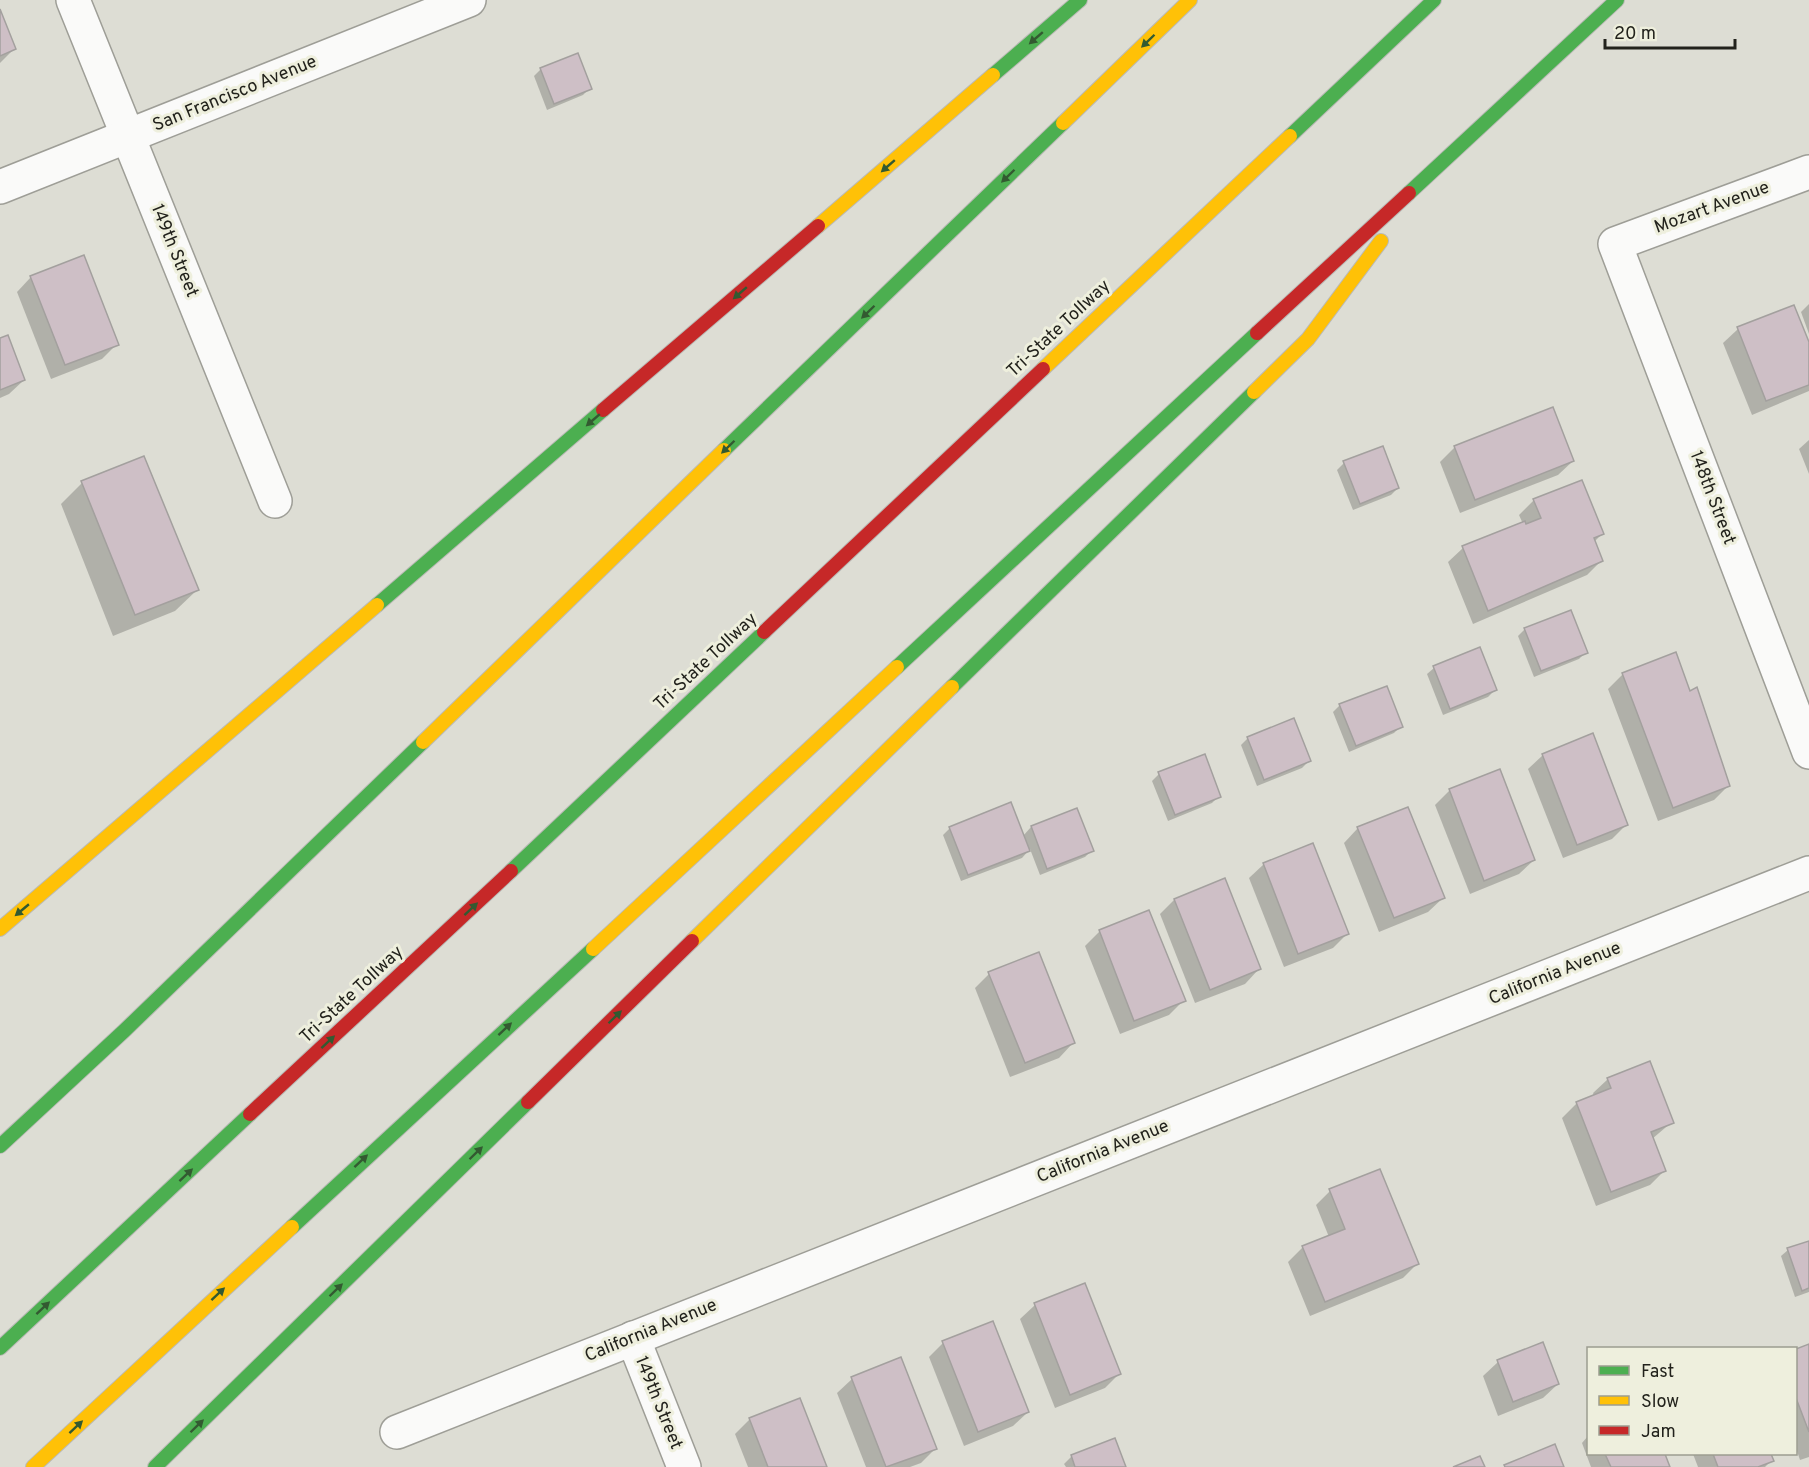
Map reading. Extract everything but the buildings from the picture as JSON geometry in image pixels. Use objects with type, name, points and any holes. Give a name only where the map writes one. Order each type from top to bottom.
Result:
[{"type":"highway","points":[[0,928],[99,846],[1080,0]]},
{"type":"highway","points":[[0,1146],[124,1031],[1190,0]]},
{"type":"highway","name":"Tri-State Tollway","points":[[0,1348],[584,803],[1434,0]]},
{"type":"highway","points":[[33,1467],[1617,0]]},
{"type":"highway","points":[[155,1467],[1308,339],[1427,177]]},
{"type":"highway","points":[[30,921],[99,846]]},
{"type":"street","name":"149th Street","points":[[73,0],[275,501]]},
{"type":"street","name":"San Francisco Avenue","points":[[0,187],[469,0]]},
{"type":"street","name":"Mozart Avenue","points":[[1615,244],[1809,172]]},
{"type":"street","name":"148th Street","points":[[1615,244],[1809,752]]},
{"type":"street","name":"California Avenue","points":[[397,1432],[1809,873]]},
{"type":"street","name":"149th Street","points":[[633,1338],[684,1467]]},
{"type":"traffic: fast","points":[[993,75],[1080,0]]},
{"type":"traffic: fast","points":[[1290,136],[1434,0]]},
{"type":"traffic: fast","points":[[1409,193],[1617,0]]},
{"type":"traffic: fast","points":[[724,450],[1063,123]]},
{"type":"traffic: fast","points":[[897,667],[1257,333]]},
{"type":"traffic: fast","points":[[952,687],[1254,392]]},
{"type":"traffic: fast","points":[[377,605],[603,410]]},
{"type":"traffic: fast","points":[[511,871],[764,632]]},
{"type":"traffic: fast","points":[[0,1146],[124,1031],[423,742]]},
{"type":"traffic: fast","points":[[292,1227],[593,949]]},
{"type":"traffic: fast","points":[[155,1467],[528,1102]]},
{"type":"traffic: fast","points":[[0,1348],[250,1114]]},
{"type":"traffic: slow","points":[[1063,123],[1190,0]]},
{"type":"traffic: slow","points":[[818,226],[993,75]]},
{"type":"traffic: slow","points":[[1043,369],[1290,136]]},
{"type":"traffic: slow","points":[[1254,392],[1308,339],[1381,241]]},
{"type":"traffic: slow","points":[[423,742],[724,450]]},
{"type":"traffic: slow","points":[[0,929],[377,605]]},
{"type":"traffic: slow","points":[[593,949],[897,667]]},
{"type":"traffic: slow","points":[[692,941],[952,687]]},
{"type":"traffic: slow","points":[[33,1467],[292,1227]]},
{"type":"traffic: jam","points":[[1257,333],[1409,193]]},
{"type":"traffic: jam","points":[[603,410],[818,226]]},
{"type":"traffic: jam","points":[[764,632],[1043,369]]},
{"type":"traffic: jam","points":[[250,1114],[511,871]]},
{"type":"traffic: jam","points":[[528,1102],[692,941]]}]
